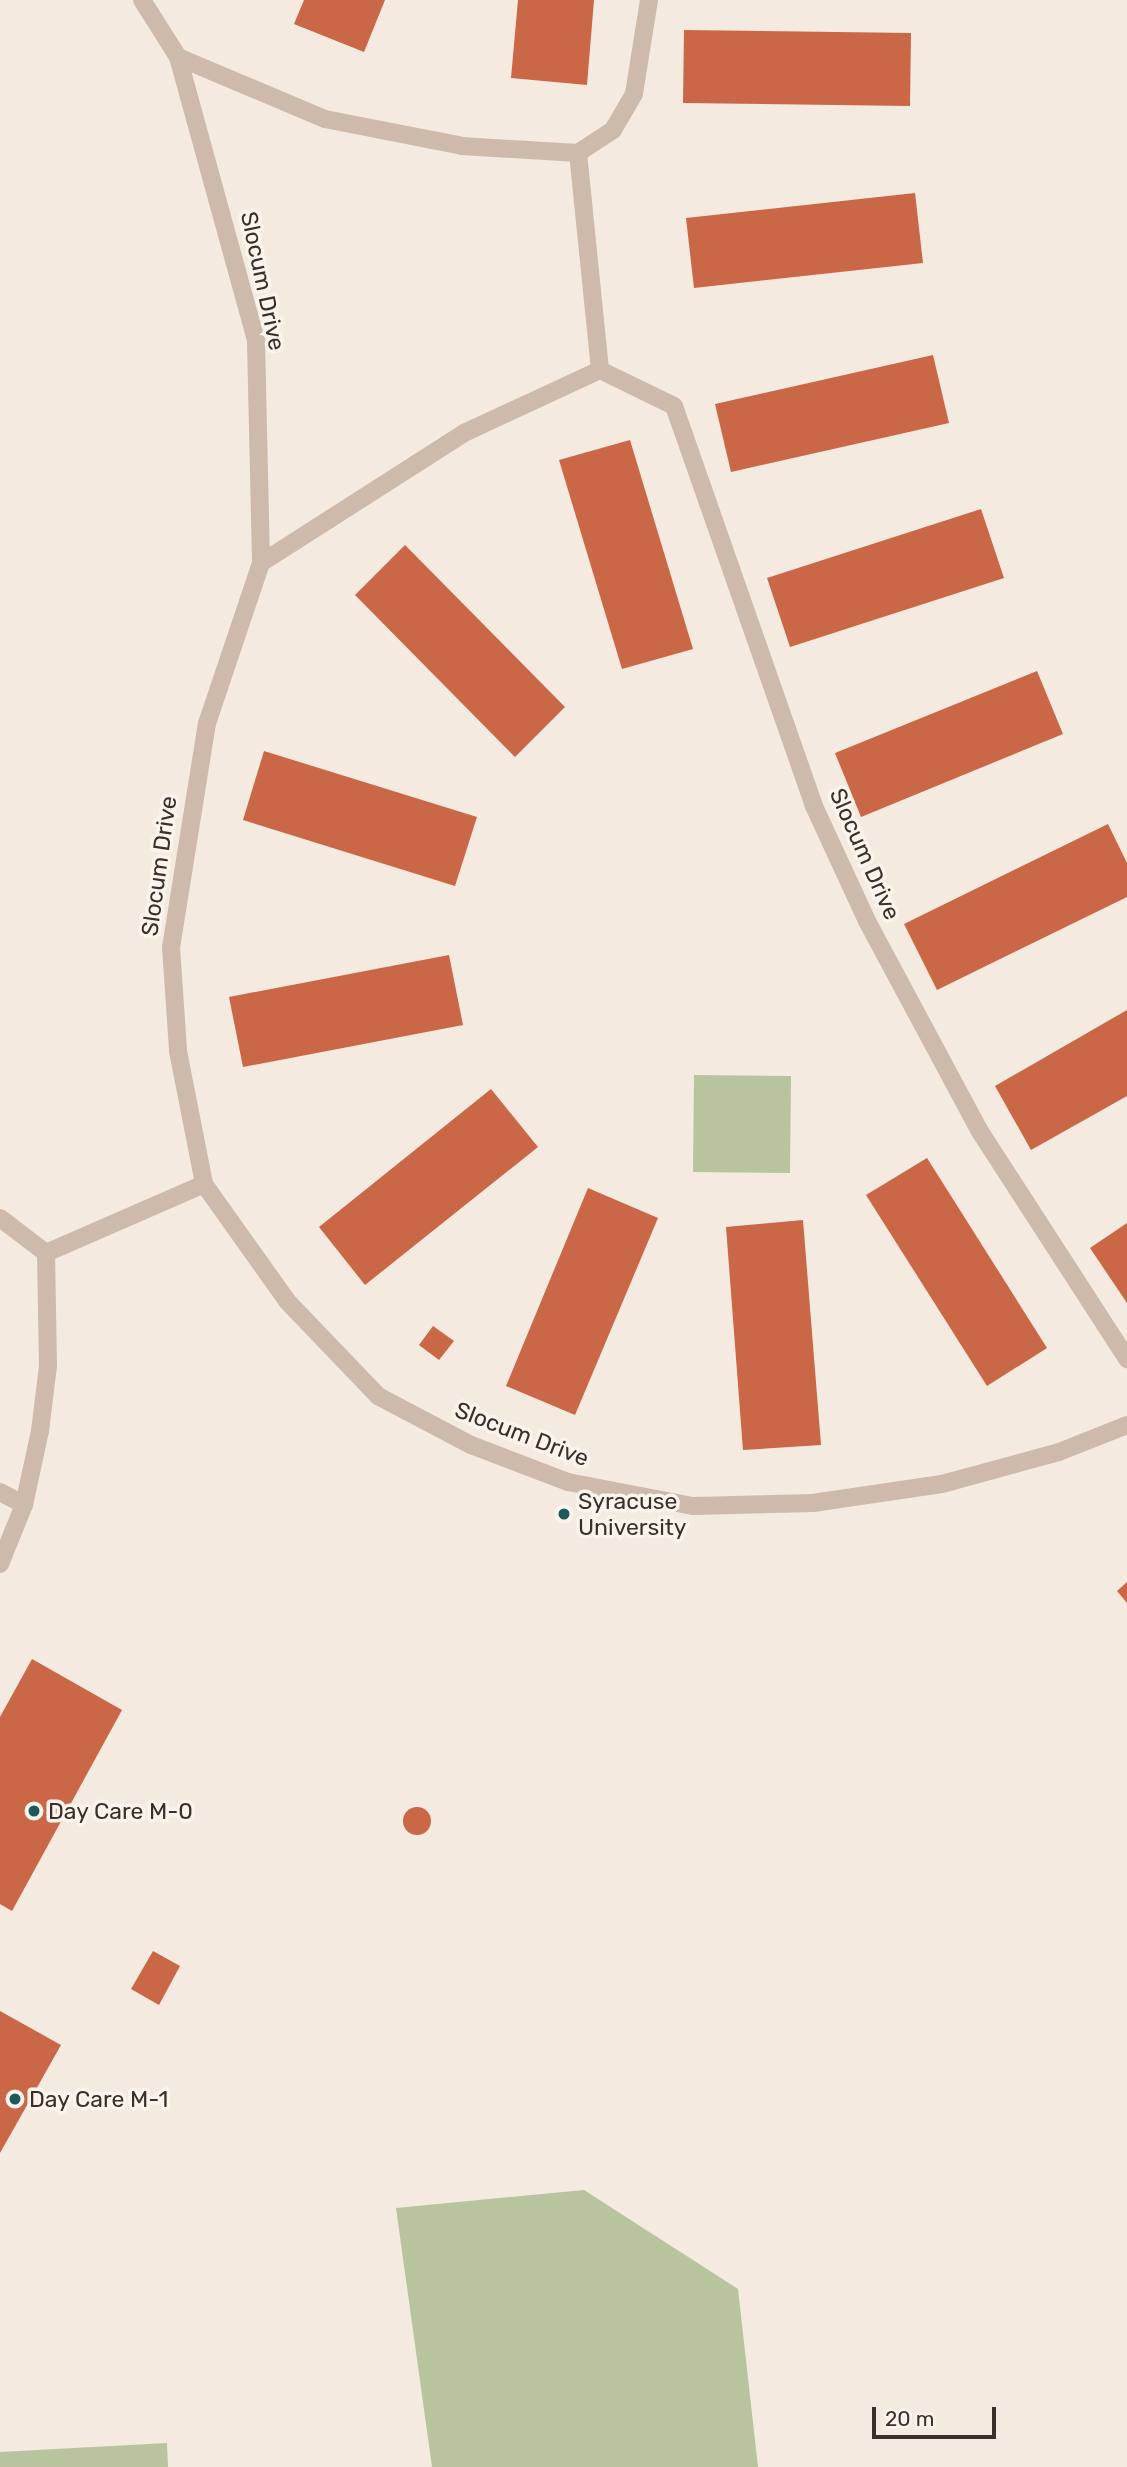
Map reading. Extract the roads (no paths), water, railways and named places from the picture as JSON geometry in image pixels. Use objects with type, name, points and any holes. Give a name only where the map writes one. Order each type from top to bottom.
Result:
[{"type":"street","name":"Slocum Drive","points":[[142,0],[178,57],[256,341],[261,563],[207,723],[172,947],[178,1051],[204,1184],[287,1301],[378,1396],[471,1445],[568,1482],[693,1506],[813,1503],[942,1484],[1059,1452],[1127,1425]]},
{"type":"street","points":[[178,57],[325,119],[463,146],[578,153],[613,130],[634,94],[649,0]]},
{"type":"street","points":[[261,563],[464,433],[600,370],[578,153]]},
{"type":"street","name":"Slocum Drive","points":[[600,370],[674,406],[813,804],[867,921],[979,1130],[1127,1359]]},
{"type":"street","points":[[47,1253],[204,1184]]},
{"type":"street","points":[[1,1220],[47,1253]]},
{"type":"street","points":[[0,1564],[24,1506],[48,1366],[47,1253]]},
{"type":"street","points":[[0,1492],[24,1506]]},
{"type":"place","name":"Syracuse University","points":[[564,1514]]},
{"type":"place","name":"Day Care M-0","points":[[34,1811]]},
{"type":"place","name":"Day Care M-1","points":[[15,2099]]}]
